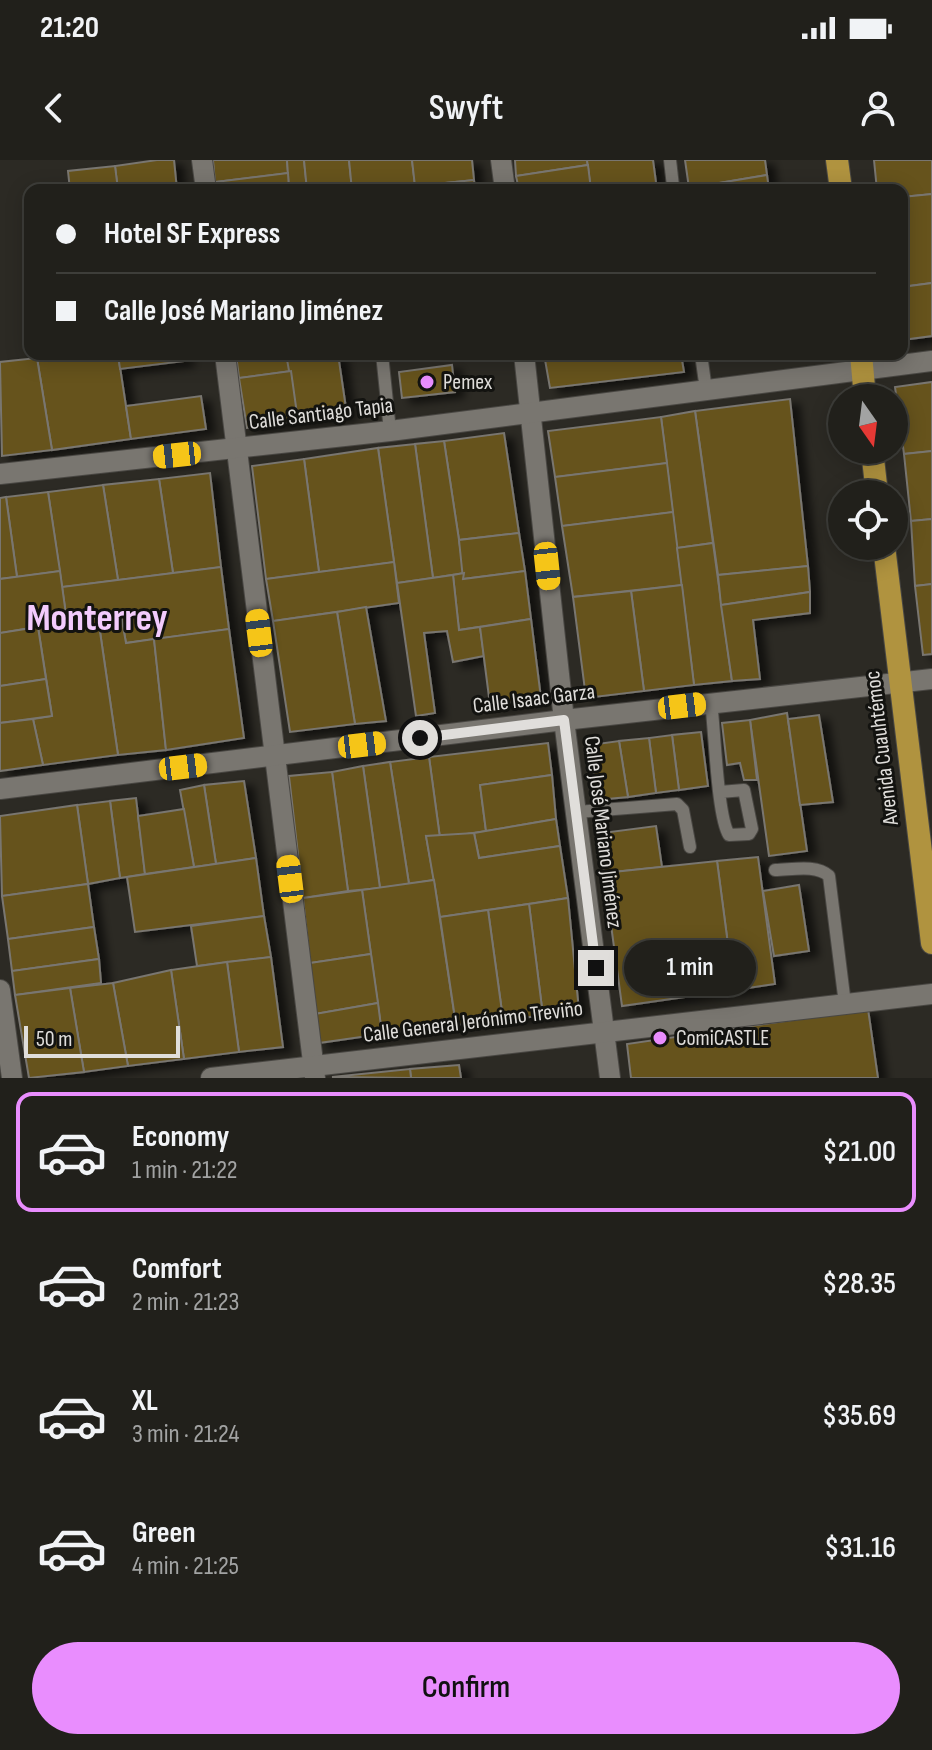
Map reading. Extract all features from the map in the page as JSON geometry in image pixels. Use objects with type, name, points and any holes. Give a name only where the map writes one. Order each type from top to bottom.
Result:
[{"type":"highway","points":[[837,160],[840,184]]},
{"type":"highway","points":[[861,361],[863,384]]},
{"type":"highway","name":"Avenida Cuauhtémoc","points":[[886,560],[932,943]]},
{"type":"street","points":[[202,160],[205,184]]},
{"type":"street","points":[[501,160],[504,184]]},
{"type":"street","points":[[226,360],[314,1071]]},
{"type":"street","name":"Calle José Mariano Jiménez","points":[[525,360],[607,1078]]},
{"type":"street","name":"Calle Santiago Tapia","points":[[0,474],[390,431],[706,390],[861,361],[932,361]]},
{"type":"street","name":"Calle Isaac Garza","points":[[0,789],[564,720],[932,679]]},
{"type":"street","points":[[0,990],[12,1078]]},
{"type":"street","name":"Calle General Jerónimo Treviño","points":[[211,1078],[314,1071],[604,1031],[932,994]]},
{"type":"lane","points":[[670,160],[673,184]]},
{"type":"lane","points":[[383,360],[390,431]]},
{"type":"lane","points":[[702,360],[706,390]]},
{"type":"lane","points":[[711,703],[720,792]]},
{"type":"lane","points":[[577,812],[677,804],[683,810],[690,847]]},
{"type":"lane","points":[[775,870],[817,869],[829,876],[845,1004]]},
{"type":"building","points":[[174,160],[176,184],[117,184],[115,166]]},
{"type":"building","points":[[213,160],[287,160],[288,173],[215,182]]},
{"type":"building","points":[[287,160],[304,160],[306,184],[289,184]]},
{"type":"building","points":[[304,160],[349,160],[351,184],[306,184]]},
{"type":"building","points":[[349,160],[412,160],[415,184],[351,184]]},
{"type":"building","points":[[412,160],[472,160],[474,180],[415,184]]},
{"type":"building","points":[[515,160],[587,160],[588,165],[516,176]]},
{"type":"building","points":[[587,160],[653,160],[656,184],[590,184]]},
{"type":"building","points":[[685,160],[765,160],[767,175],[713,184],[688,184]]},
{"type":"building","points":[[874,160],[932,160],[932,194],[908,196],[908,184],[876,184]]},
{"type":"building","points":[[588,165],[590,184],[518,184],[516,176]]},
{"type":"building","points":[[115,166],[117,184],[69,184],[68,171]]},
{"type":"building","points":[[288,173],[289,184],[215,184]]},
{"type":"building","points":[[767,175],[768,184],[713,184]]},
{"type":"building","points":[[474,180],[474,184],[435,184]]},
{"type":"building","points":[[932,194],[932,283],[908,286],[908,196]]},
{"type":"building","points":[[932,283],[932,336],[908,339],[908,286]]},
{"type":"building","points":[[37,360],[119,360],[131,439],[52,450]]},
{"type":"building","points":[[37,360],[52,450],[2,456],[0,362]]},
{"type":"building","points":[[119,360],[185,361],[120,369]]},
{"type":"building","points":[[237,360],[289,360],[291,371],[239,378]]},
{"type":"building","points":[[287,360],[339,360],[347,415],[298,421]]},
{"type":"building","points":[[545,360],[682,360],[684,372],[550,388]]},
{"type":"building","name":"Pemex","points":[[452,365],[455,392],[402,398],[399,372]]},
{"type":"building","points":[[291,371],[298,421],[247,428],[239,378]]},
{"type":"building","points":[[932,382],[932,451],[908,454],[908,385]]},
{"type":"building","points":[[201,396],[206,429],[131,439],[126,406]]},
{"type":"building","points":[[790,399],[808,566],[718,575],[695,411]]},
{"type":"building","points":[[695,411],[713,543],[677,548],[661,417]]},
{"type":"building","points":[[661,417],[667,463],[555,477],[548,431]]},
{"type":"building","points":[[504,433],[519,533],[459,540],[444,441]]},
{"type":"building","points":[[444,441],[464,573],[433,578],[415,444]]},
{"type":"building","points":[[415,444],[433,578],[397,583],[378,448]]},
{"type":"building","points":[[378,448],[394,562],[319,572],[304,459]]},
{"type":"building","points":[[932,451],[932,519],[911,521],[905,464],[908,464],[908,454]]},
{"type":"building","points":[[304,459],[319,572],[266,579],[252,466]]},
{"type":"building","points":[[667,463],[673,512],[562,526],[555,477]]},
{"type":"building","points":[[210,473],[221,567],[173,573],[159,479]]},
{"type":"building","points":[[159,479],[173,573],[118,580],[103,485]]},
{"type":"building","points":[[103,485],[118,580],[62,587],[48,492]]},
{"type":"building","points":[[48,492],[60,571],[17,577],[6,497]]},
{"type":"building","points":[[6,497],[17,577],[0,579],[0,498]]},
{"type":"building","points":[[673,512],[682,585],[573,597],[562,526]]},
{"type":"building","points":[[932,519],[932,584],[915,586],[911,521]]},
{"type":"building","points":[[519,533],[525,571],[463,579],[459,540]]},
{"type":"building","points":[[713,543],[732,681],[694,685],[677,548]]},
{"type":"building","points":[[394,562],[399,603],[273,621],[266,579]]},
{"type":"building","points":[[808,566],[810,592],[721,605],[718,575]]},
{"type":"building","points":[[221,567],[229,629],[126,643],[121,615],[67,622],[62,587]]},
{"type":"building","points":[[60,571],[67,622],[0,633],[0,579]]},
{"type":"building","points":[[525,571],[531,619],[459,630],[453,575],[464,573],[463,579]]},
{"type":"building","points":[[453,575],[459,630],[480,627],[484,656],[453,662],[447,631],[424,633],[435,713],[416,716],[397,583]]},
{"type":"building","points":[[932,584],[932,654],[923,655],[915,586]]},
{"type":"building","points":[[682,585],[694,685],[644,691],[631,591]]},
{"type":"building","points":[[631,591],[644,691],[586,698],[573,597]]},
{"type":"building","points":[[810,592],[810,613],[753,620],[760,679],[732,681],[721,605]]},
{"type":"building","points":[[366,607],[386,721],[355,724],[337,612]]},
{"type":"building","points":[[337,612],[355,724],[290,732],[273,621]]},
{"type":"building","points":[[121,615],[126,643],[154,639],[166,750],[118,755],[98,618]]},
{"type":"building","points":[[98,618],[118,755],[43,765],[33,719],[52,716],[38,627]]},
{"type":"building","points":[[531,619],[541,698],[490,705],[480,627]]},
{"type":"building","points":[[38,627],[46,679],[0,686],[0,633]]},
{"type":"building","points":[[229,629],[244,738],[166,750],[154,639]]},
{"type":"building","points":[[46,679],[52,716],[0,723],[0,686]]},
{"type":"building","points":[[787,713],[807,851],[769,856],[750,720]]},
{"type":"building","points":[[819,715],[833,802],[800,805],[788,719]]},
{"type":"building","points":[[33,719],[43,765],[0,771],[0,723]]},
{"type":"building","points":[[750,720],[757,780],[744,780],[740,763],[727,765],[722,723]]},
{"type":"building","points":[[701,732],[708,786],[679,790],[672,735]]},
{"type":"building","points":[[672,735],[679,790],[656,793],[649,738]]},
{"type":"building","points":[[649,738],[656,793],[628,797],[619,741]]},
{"type":"building","points":[[619,741],[628,797],[597,800],[590,745]]},
{"type":"building","points":[[548,743],[552,775],[480,785],[486,831],[440,838],[429,757]]},
{"type":"building","points":[[429,757],[440,838],[426,836],[434,880],[409,884],[390,762]]},
{"type":"building","points":[[390,762],[409,884],[380,888],[363,766]]},
{"type":"building","points":[[363,766],[380,888],[348,891],[332,772]]},
{"type":"building","points":[[332,772],[348,891],[303,898],[289,776]]},
{"type":"building","points":[[552,775],[556,819],[486,831],[480,785]]},
{"type":"building","points":[[244,781],[256,858],[216,864],[204,785]]},
{"type":"building","points":[[204,785],[216,864],[194,867],[180,790]]},
{"type":"building","points":[[136,798],[145,874],[120,878],[110,801]]},
{"type":"building","points":[[110,801],[120,878],[88,884],[77,805]]},
{"type":"building","points":[[77,805],[88,884],[2,896],[0,816]]},
{"type":"building","points":[[184,809],[194,867],[145,874],[138,816]]},
{"type":"building","points":[[556,819],[560,846],[479,858],[474,833]]},
{"type":"building","points":[[656,826],[662,867],[604,873],[602,833]]},
{"type":"building","points":[[474,833],[479,858],[560,846],[568,898],[440,917],[426,836]]},
{"type":"building","points":[[758,857],[775,984],[734,990],[717,861]]},
{"type":"building","points":[[256,858],[264,916],[135,932],[127,877]]},
{"type":"building","points":[[717,861],[734,990],[622,1006],[604,873]]},
{"type":"building","points":[[434,880],[456,1025],[382,1034],[362,890]]},
{"type":"building","points":[[88,884],[94,927],[8,939],[2,896]]},
{"type":"building","points":[[799,885],[809,951],[774,956],[763,891]]},
{"type":"building","points":[[362,890],[371,954],[310,963],[303,898]]},
{"type":"building","points":[[568,898],[579,1011],[543,1016],[529,904]]},
{"type":"building","points":[[529,904],[543,1016],[503,1019],[488,910]]},
{"type":"building","points":[[488,910],[503,1019],[456,1025],[440,917]]},
{"type":"building","points":[[264,916],[271,957],[197,966],[191,926]]},
{"type":"building","points":[[94,927],[99,959],[12,971],[8,939]]},
{"type":"building","points":[[371,954],[378,1003],[315,1014],[310,963]]},
{"type":"building","points":[[271,957],[283,1047],[239,1052],[227,962]]},
{"type":"building","points":[[99,959],[101,983],[15,995],[12,971]]},
{"type":"building","points":[[227,962],[239,1052],[184,1059],[171,970]]},
{"type":"building","points":[[171,970],[184,1059],[128,1066],[113,983]]},
{"type":"building","points":[[113,983],[128,1066],[84,1072],[70,988]]},
{"type":"building","points":[[70,988],[84,1072],[29,1078],[15,995]]},
{"type":"building","points":[[378,1003],[382,1034],[319,1043],[315,1014]]},
{"type":"building","points":[[868,1009],[878,1078],[631,1078],[627,1044]]},
{"type":"building","points":[[459,1065],[461,1078],[411,1078],[410,1069]]},
{"type":"building","points":[[410,1069],[411,1078],[332,1077]]},
{"type":"place","name":"Pemex","points":[[427,382]]},
{"type":"place","name":"ComiCASTLE","points":[[660,1038]]},
{"type":"district","name":"Monterrey","points":[[97,618]]},
{"type":"route","points":[[420,738],[564,720],[596,968]]}]
